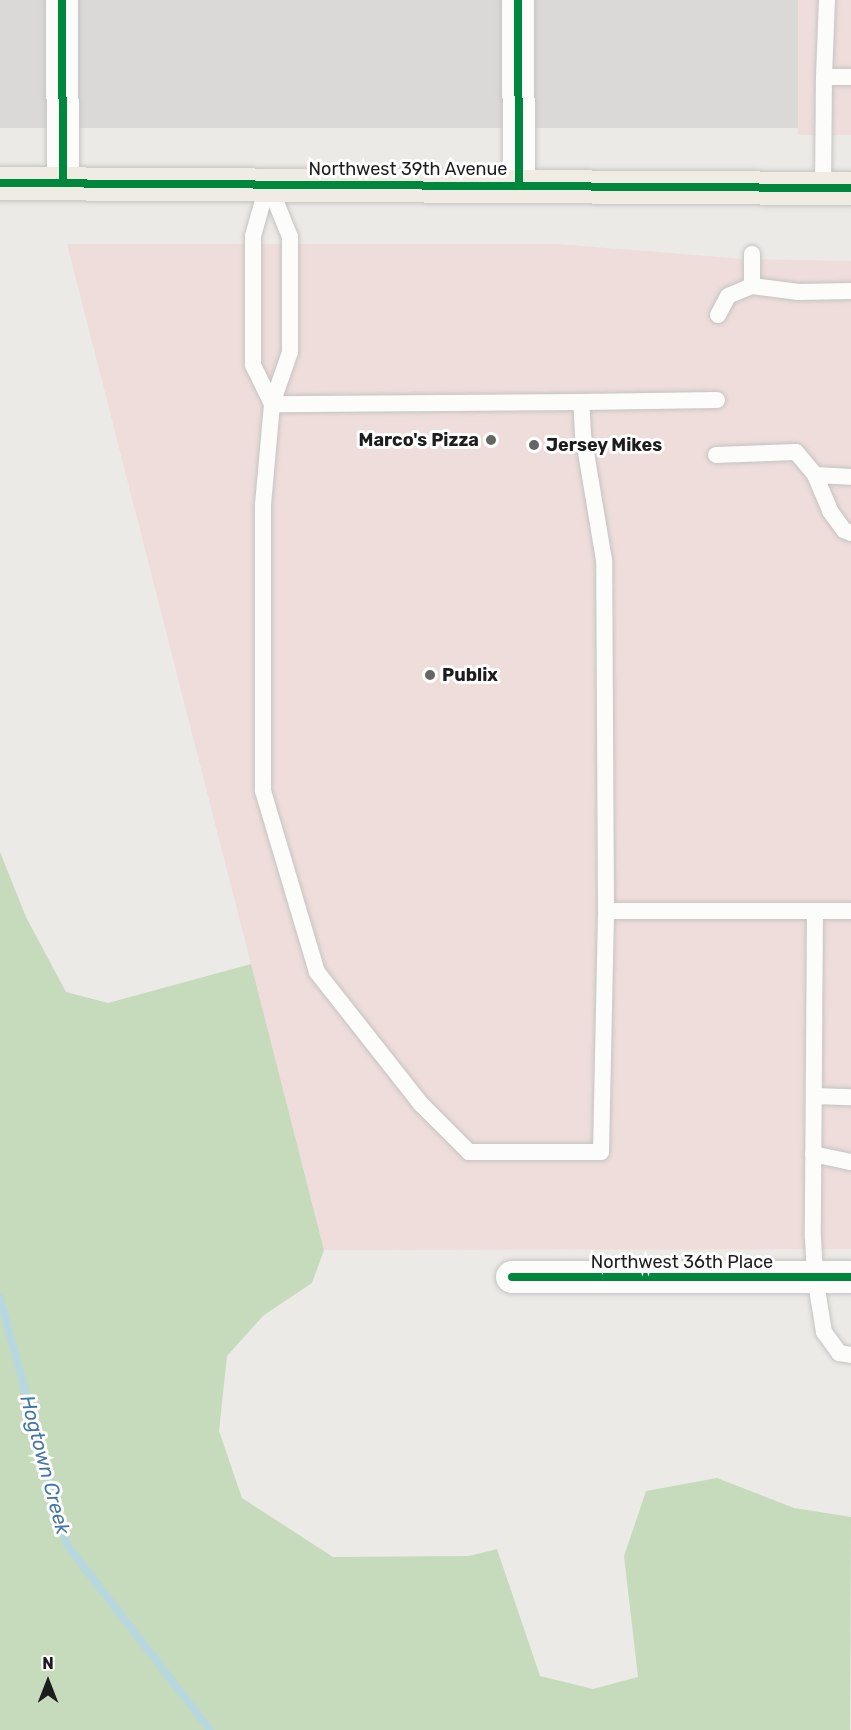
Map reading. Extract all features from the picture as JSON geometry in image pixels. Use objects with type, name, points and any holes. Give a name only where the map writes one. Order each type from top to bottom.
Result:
[{"type":"main road","name":"Northwest 39th Avenue","points":[[0,183],[519,184],[837,188]]},
{"type":"street","points":[[62,0],[63,183]]},
{"type":"street","points":[[518,0],[519,184]]},
{"type":"street","name":"Northwest 36th Place","points":[[512,1277],[851,1277]]},
{"type":"lane","points":[[827,0],[824,77],[837,188]]},
{"type":"lane","points":[[824,77],[851,77]]},
{"type":"lane","points":[[268,183],[253,236],[253,365],[273,404]]},
{"type":"lane","points":[[268,183],[290,237],[290,352],[273,404],[263,505],[262,791],[317,972],[421,1104],[469,1152],[601,1152],[606,911],[604,561],[583,435],[581,402]]},
{"type":"lane","points":[[752,254],[752,286]]},
{"type":"lane","points":[[718,315],[728,296],[752,286],[799,292],[851,291]]},
{"type":"lane","points":[[273,404],[717,400]]},
{"type":"lane","points":[[716,454],[796,452],[815,475],[830,511],[844,531],[851,532]]},
{"type":"lane","points":[[815,475],[851,477]]},
{"type":"lane","points":[[606,911],[851,911]]},
{"type":"lane","points":[[815,912],[813,1154],[815,1277],[824,1332],[839,1353],[851,1355]]},
{"type":"lane","points":[[814,1096],[851,1096]]},
{"type":"lane","points":[[813,1154],[851,1162]]},
{"type":"shaded area","points":[[0,0],[798,0],[798,128],[0,128]]},
{"type":"shaded area","points":[[798,0],[851,0],[851,135],[798,135]]},
{"type":"shaded area","points":[[67,244],[558,244],[744,259],[851,261],[851,1249],[324,1250]]},
{"type":"green space","points":[[0,852],[26,917],[66,992],[108,1003],[251,964],[324,1250],[312,1283],[264,1315],[227,1356],[219,1431],[242,1498],[333,1557],[469,1556],[497,1549],[540,1676],[593,1689],[638,1677],[624,1556],[646,1491],[717,1478],[794,1508],[851,1517],[850,1730],[0,1730]]},
{"type":"waterway","name":"Hogtown Creek","points":[[0,1298],[67,1545],[210,1730]]},
{"type":"cycle path","points":[[62,0],[63,183]]},
{"type":"cycle path","points":[[518,0],[519,184]]},
{"type":"cycle path","points":[[0,183],[851,188]]},
{"type":"cycle path","points":[[512,1277],[851,1277]]},
{"type":"place","name":"Marco's Pizza","points":[[491,440]]},
{"type":"place","name":"Jersey Mikes","points":[[534,445]]},
{"type":"place","name":"Publix","points":[[430,675]]}]
